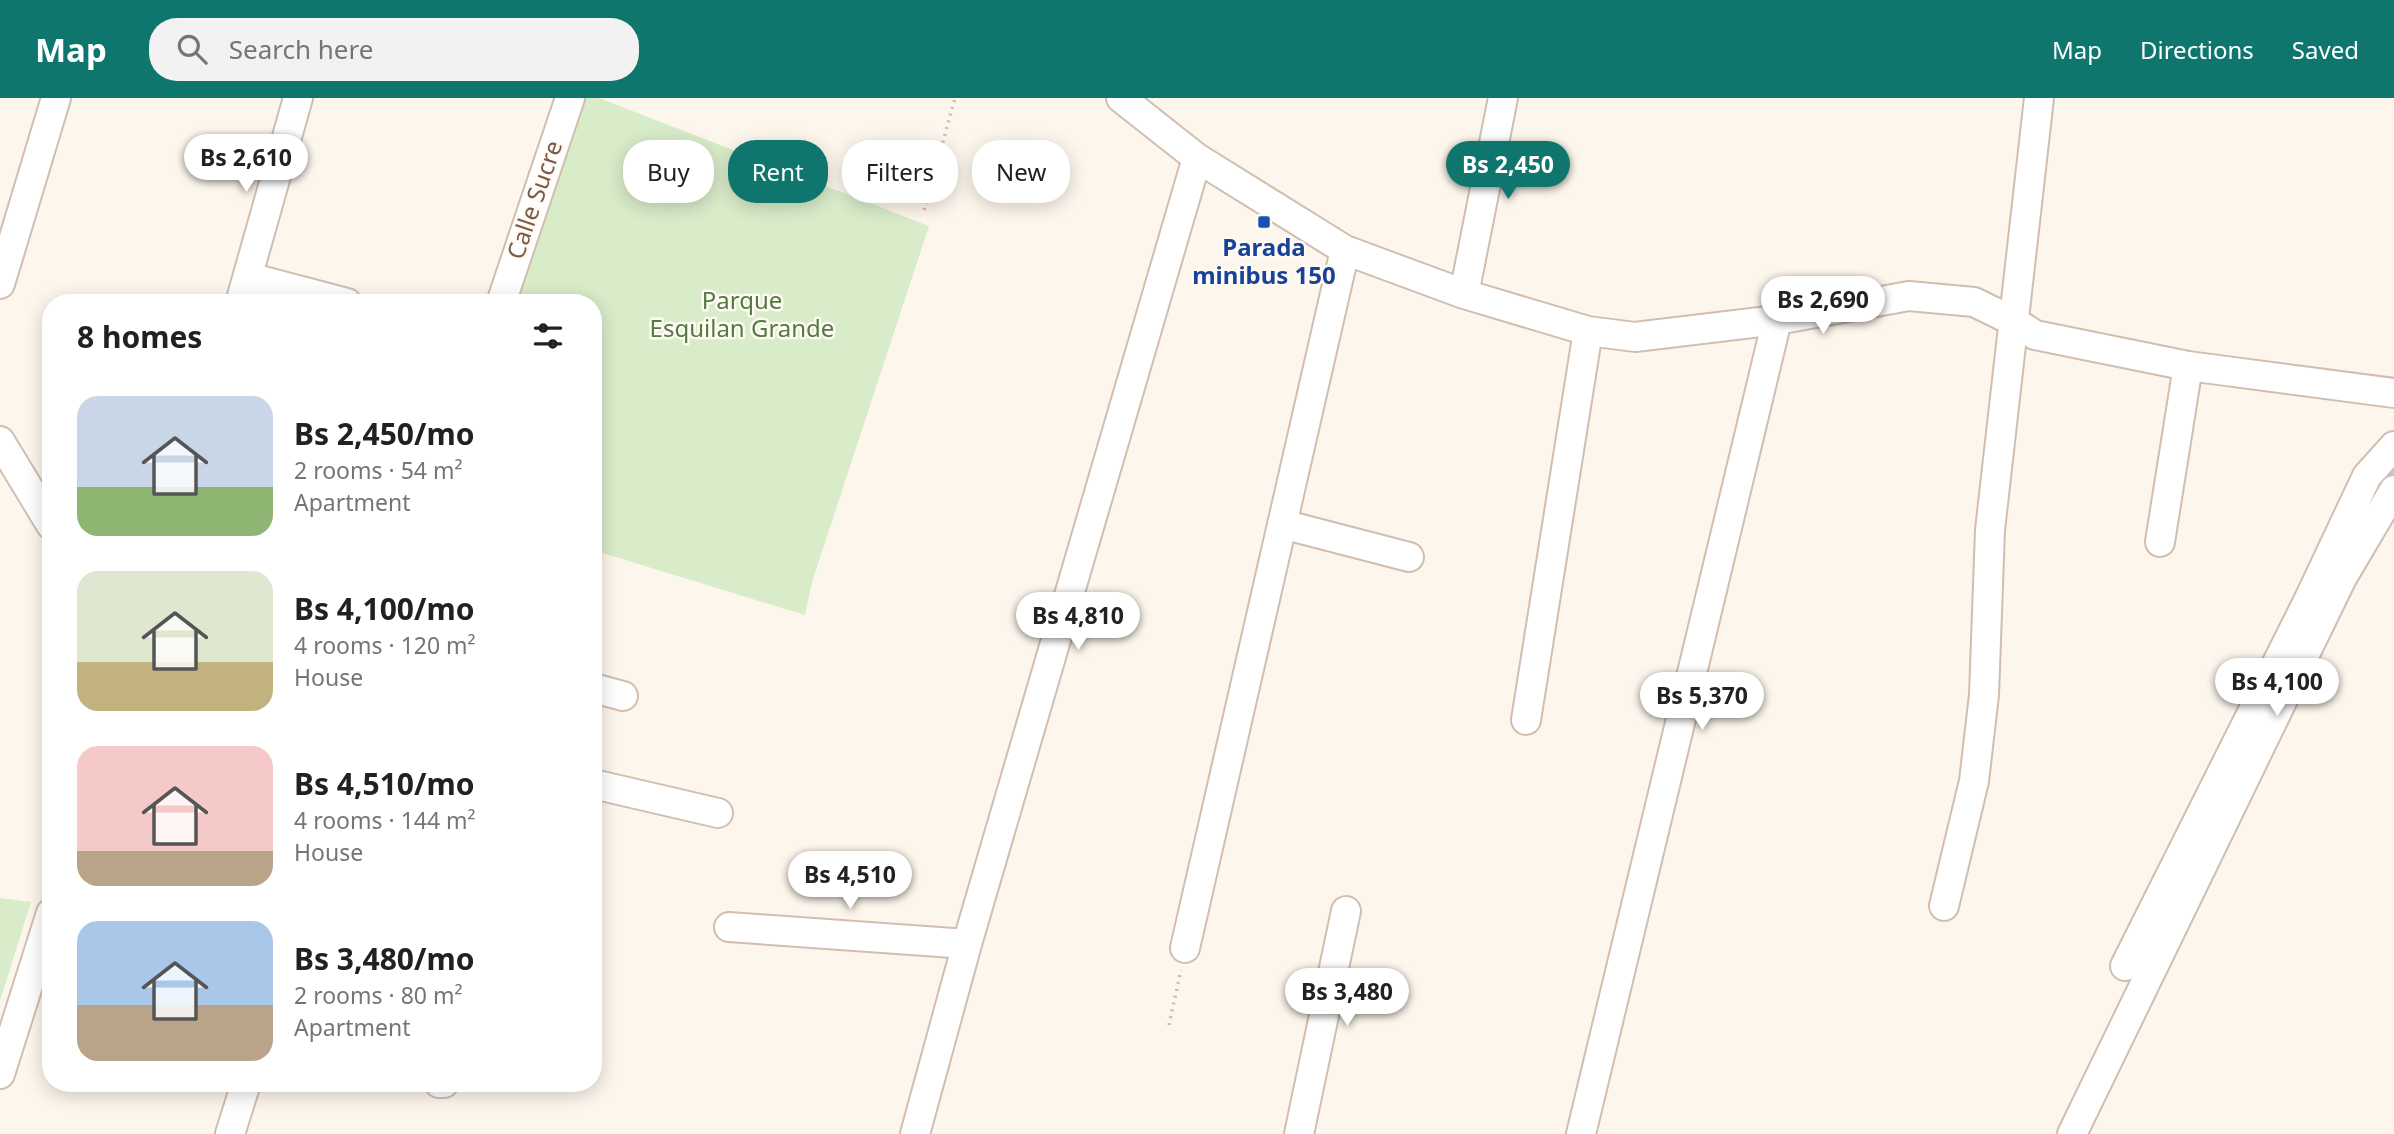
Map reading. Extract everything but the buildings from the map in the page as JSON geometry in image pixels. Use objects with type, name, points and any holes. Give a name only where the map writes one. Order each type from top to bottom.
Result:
[{"type":"street","points":[[0,284],[56,98]]},
{"type":"street","points":[[276,294],[244,290],[298,98]]},
{"type":"street","name":"Calle Sucre","points":[[504,294],[570,98]]},
{"type":"street","points":[[1121,98],[1197,158],[1345,250],[1464,293],[1588,331],[1635,337],[1777,320],[1909,296],[1974,302],[2035,335],[2188,366],[2394,393]]},
{"type":"street","points":[[1464,293],[1503,98]]},
{"type":"street","points":[[1944,906],[1976,769],[1984,695],[1990,530],[2039,98]]},
{"type":"street","points":[[915,1134],[967,944],[1197,158]]},
{"type":"street","points":[[1185,948],[1345,250]]},
{"type":"street","points":[[1581,1134],[1777,320]]},
{"type":"street","points":[[1526,720],[1588,331]]},
{"type":"street","points":[[2160,542],[2188,366]]},
{"type":"street","points":[[0,441],[42,510]]},
{"type":"street","points":[[2125,967],[2309,599],[2367,476],[2394,446]]},
{"type":"street","points":[[2073,1134],[2342,578],[2394,490]]},
{"type":"street","points":[[1282,524],[1409,557]]},
{"type":"street","points":[[602,690],[623,696]]},
{"type":"street","points":[[602,786],[718,813]]},
{"type":"street","points":[[1299,1134],[1346,911]]},
{"type":"street","points":[[729,927],[967,944]]},
{"type":"street","points":[[0,1074],[42,969]]},
{"type":"street","points":[[229,1134],[243,1092]]},
{"type":"path","points":[[923,210],[955,98]]},
{"type":"path","points":[[1169,1025],[1185,948]]},
{"type":"green space","name":"Parque Esquilan Grande","points":[[584,98],[599,98],[707,140],[623,140],[623,203],[714,203],[714,143],[728,148],[728,203],[828,203],[828,187],[842,192],[842,203],[870,203],[929,226],[812,582],[805,615],[602,553],[602,294],[519,294]]},
{"type":"green space","points":[[0,898],[31,902],[0,1001]]},
{"type":"waterway","points":[[2368,507],[2379,484],[2394,469]]},
{"type":"place","name":"Parada minibus 150","points":[[1264,222]]}]
